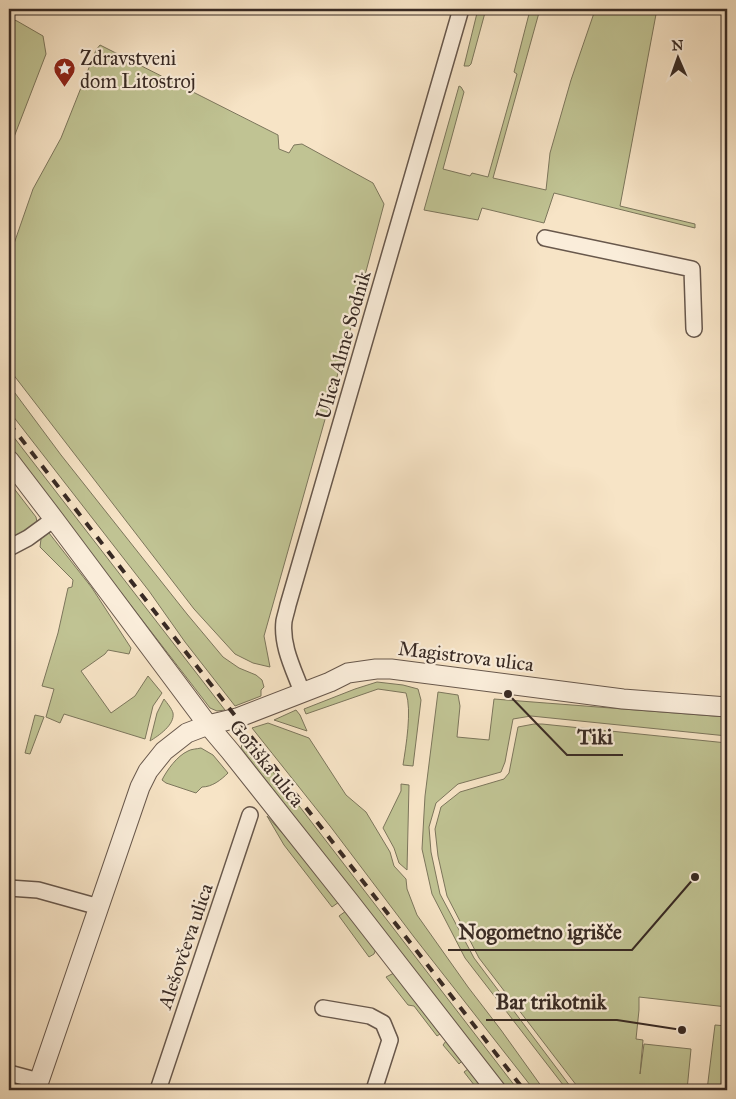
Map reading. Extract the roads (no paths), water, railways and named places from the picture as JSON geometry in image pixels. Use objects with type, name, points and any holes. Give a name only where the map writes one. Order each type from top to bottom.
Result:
[{"type":"street","name":"Ulica Alme Sodnik","points":[[302,692],[289,659],[284,620],[461,9]]},
{"type":"street","points":[[545,238],[692,269],[694,329]]},
{"type":"street","name":"Goriška ulica","points":[[9,460],[208,725],[360,915],[496,1090]]},
{"type":"street","points":[[9,548],[28,538],[54,519]]},
{"type":"street","name":"Magistrova ulica","points":[[37,1086],[140,787],[148,771],[164,750],[184,734],[208,725],[237,718],[348,674],[376,669],[391,669],[623,699],[727,707]]},
{"type":"street","name":"Alešovčeva ulica","points":[[158,1090],[250,815]]},
{"type":"street","points":[[9,888],[38,890],[99,907]]},
{"type":"street","points":[[323,1008],[370,1016],[383,1023],[390,1040],[374,1090]]},
{"type":"street","points":[[9,1073],[37,1086]]},
{"type":"railway","points":[[9,423],[524,1090]]},
{"type":"place","name":"Zdravstveni dom Litostroj","points":[[64,88]]},
{"type":"place","name":"Tiki","points":[[508,694]]},
{"type":"place","name":"Nogometno igrišče","points":[[695,877]]},
{"type":"place","name":"Bar trikotnik","points":[[682,1030]]}]
